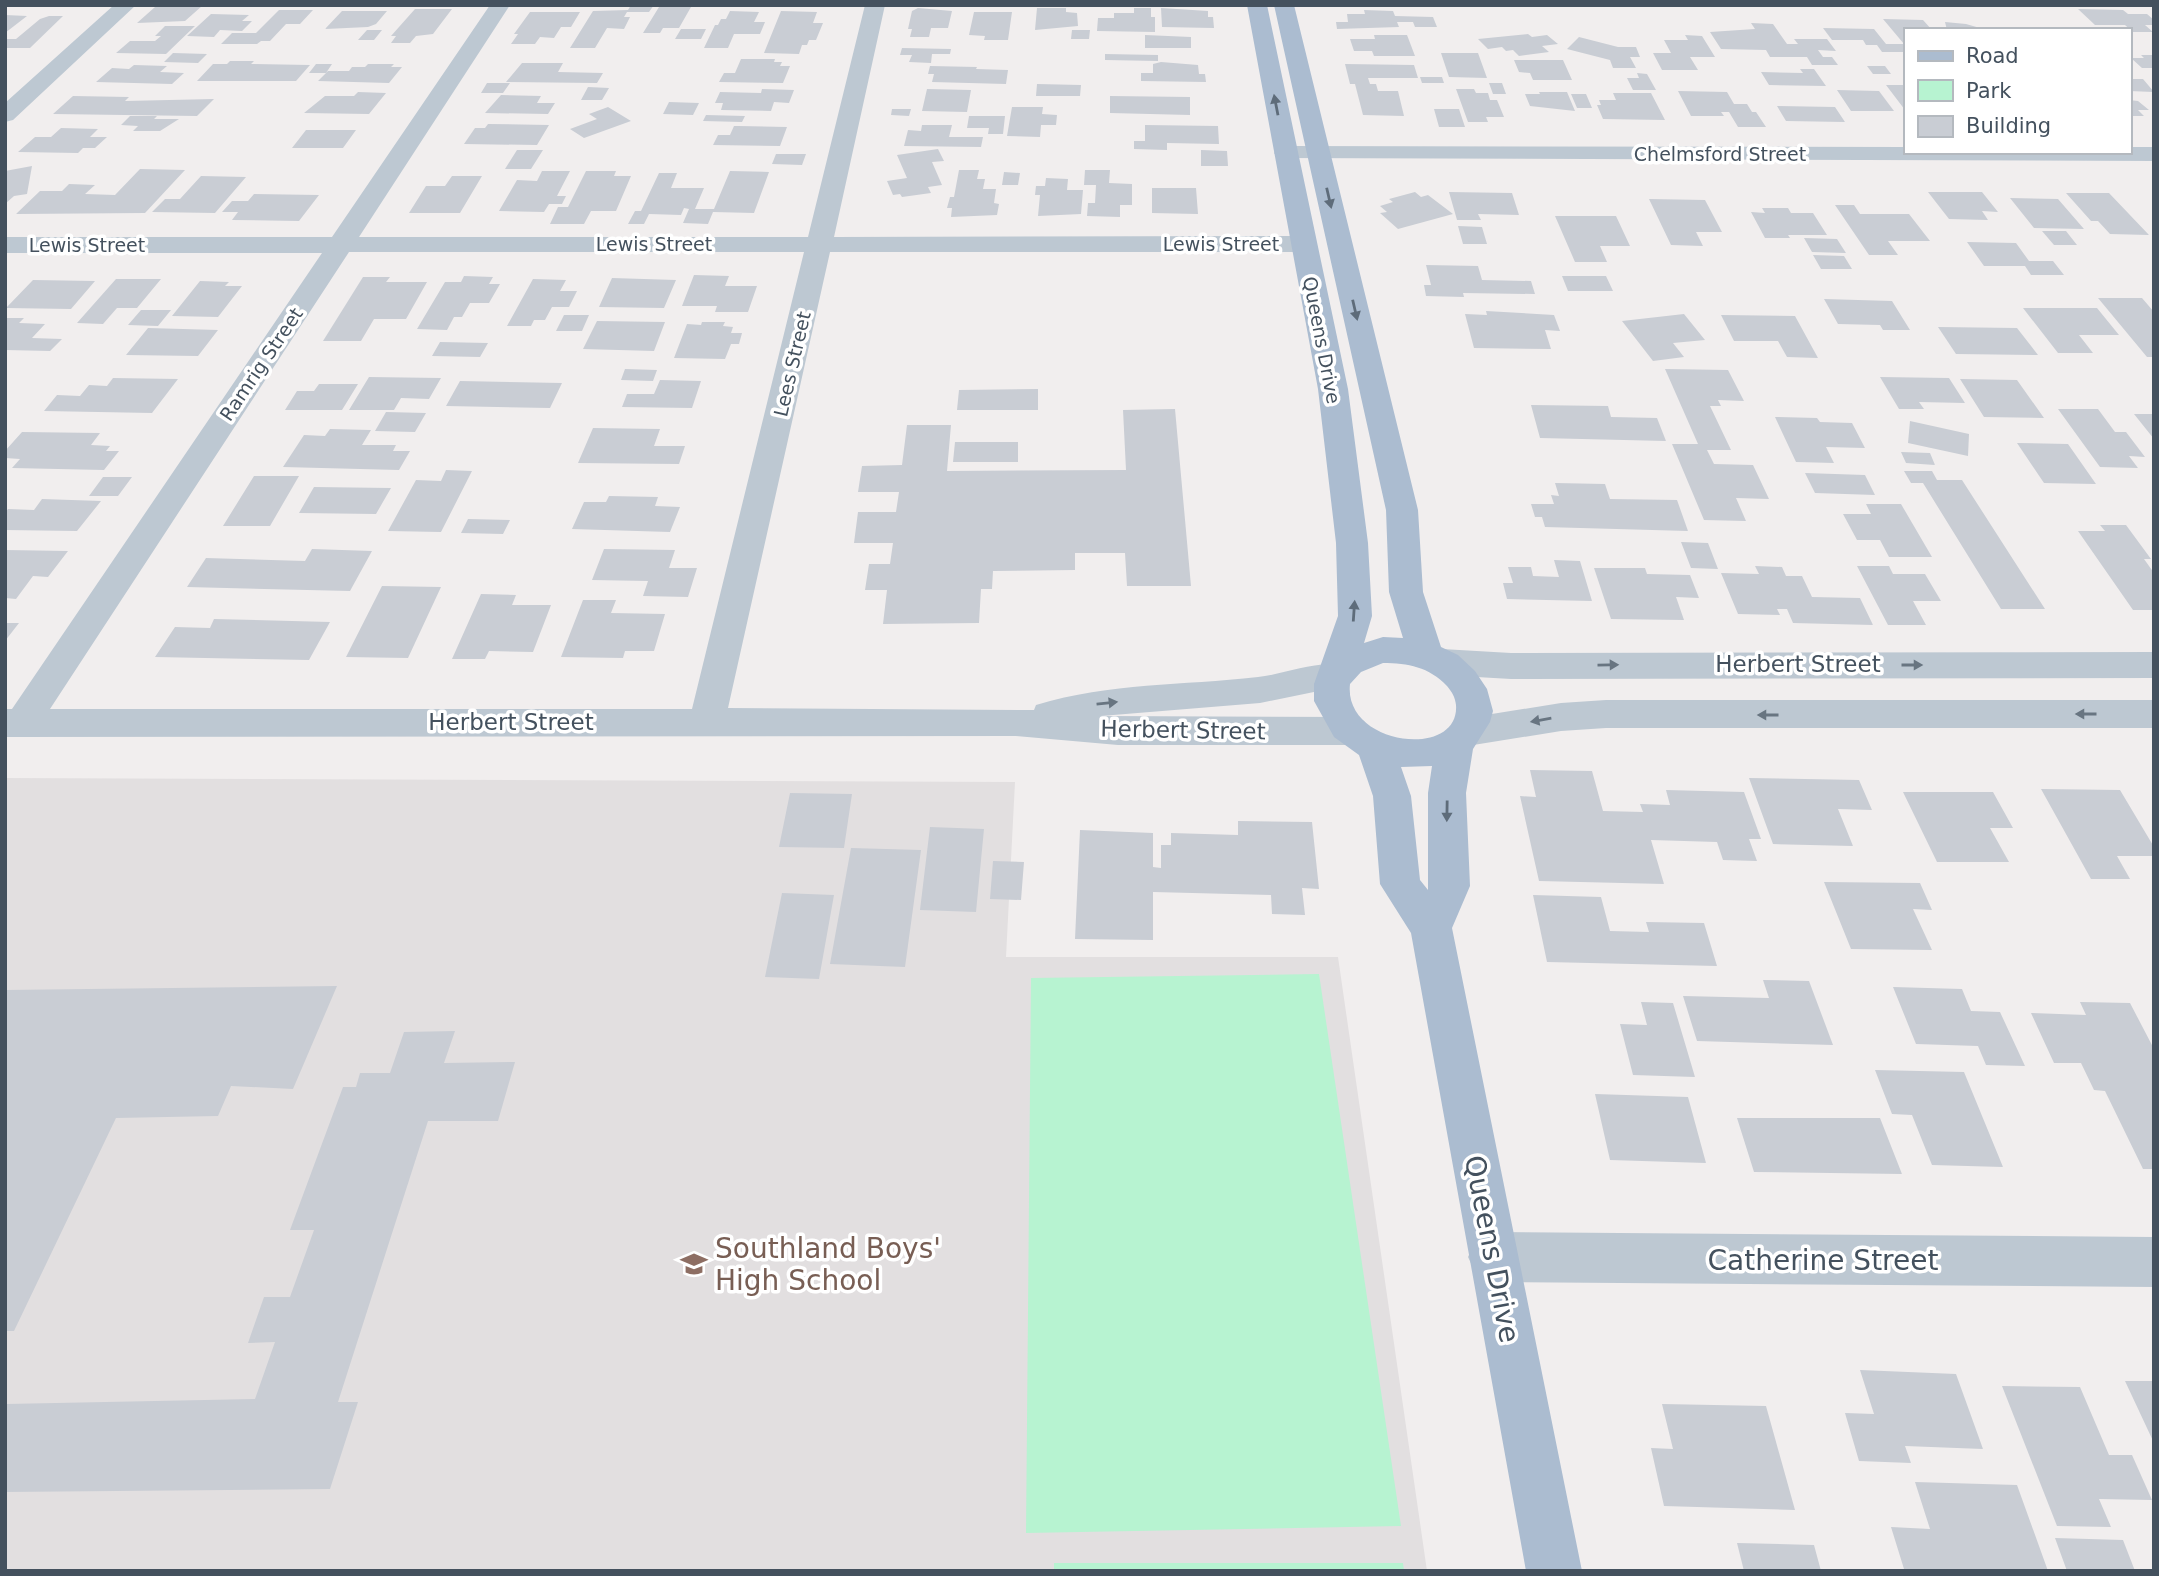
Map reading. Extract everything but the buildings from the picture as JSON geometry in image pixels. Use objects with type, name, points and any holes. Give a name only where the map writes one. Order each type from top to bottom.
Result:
[{"type":"main road","name":"Queens Drive","points":[[1256,5],[1333,390],[1352,543],[1355,616],[1335,676]]},
{"type":"main road","name":"Queens Drive","points":[[1284,5],[1402,510],[1406,592],[1434,659]]},
{"type":"main road","name":"Herbert Street","points":[[1335,676],[1347,663],[1363,654],[1383,650],[1405,650],[1434,659]]},
{"type":"main road","points":[[1431,928],[1450,886],[1447,793],[1461,738],[1474,719],[1475,706],[1463,679],[1434,659]]},
{"type":"main road","points":[[1335,676],[1331,698],[1335,710],[1363,739]]},
{"type":"main road","name":"Herbert Street","points":[[1363,739],[1418,754],[1438,751],[1461,738]]},
{"type":"main road","name":"Queens Drive","points":[[1363,739],[1392,796],[1400,884],[1431,928],[1554,1571]]},
{"type":"street","points":[[5,115],[126,5]]},
{"type":"street","name":"Ramrig Street","points":[[14,723],[341,244],[500,5]]},
{"type":"street","name":"Lees Street","points":[[707,722],[875,5]]},
{"type":"street","name":"Chelmsford Street","points":[[1286,153],[1904,154]]},
{"type":"street","name":"Chelmsford Street","points":[[2131,154],[2154,154]]},
{"type":"street","name":"Lewis Street","points":[[5,245],[1304,244]]},
{"type":"street","name":"Herbert Street","points":[[1434,659],[1511,666],[2154,666]]},
{"type":"street","name":"Herbert Street","points":[[1016,722],[1101,702],[1249,691],[1335,676]]},
{"type":"street","name":"Herbert Street","points":[[1461,738],[1561,717],[1606,714],[2154,714]]},
{"type":"street","name":"Herbert Street","points":[[14,723],[1016,722],[1118,731],[1363,739]]},
{"type":"street","name":"Catherine Street","points":[[1493,1257],[2154,1262]]},
{"type":"shaded area","name":"Southland Boys' High School","points":[[5,778],[1015,782],[1006,957],[1338,957],[1427,1571],[5,1571]]},
{"type":"green space","points":[[1319,974],[1401,1526],[1026,1533],[1031,978]]},
{"type":"green space","points":[[1054,1563],[1403,1563],[1404,1571],[1054,1571]]},
{"type":"place","name":"Southland Boys' High School","points":[[694,1264]]}]
